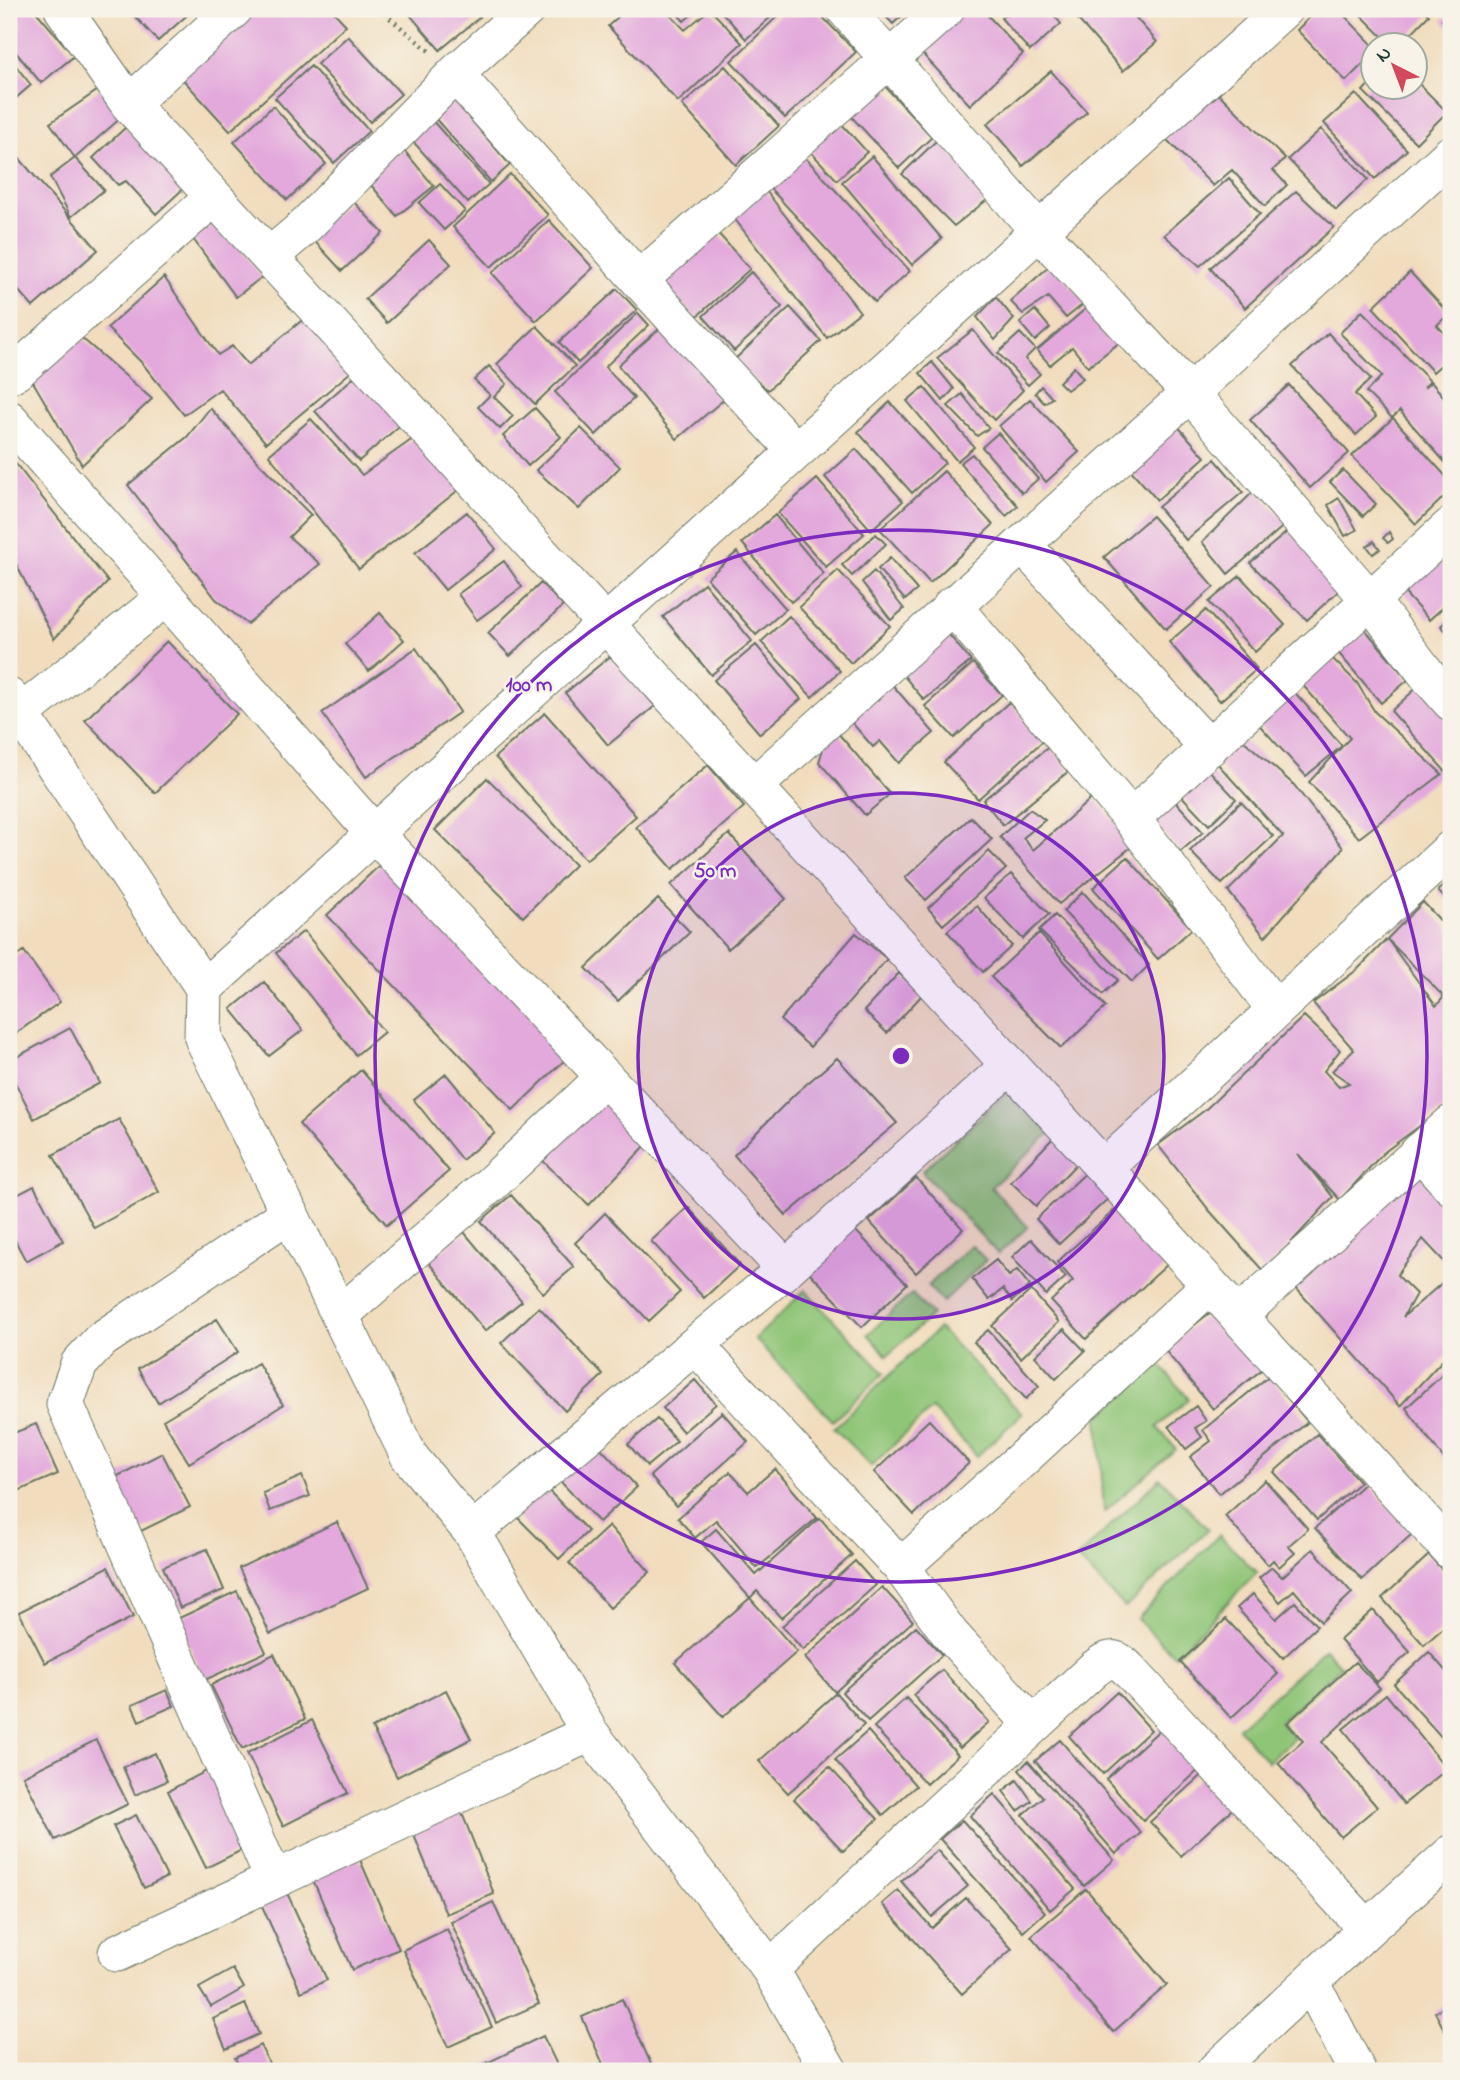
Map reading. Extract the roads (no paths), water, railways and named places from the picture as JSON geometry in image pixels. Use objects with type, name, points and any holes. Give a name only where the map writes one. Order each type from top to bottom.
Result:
[{"type":"street","points":[[63,9],[129,104],[1010,1065],[1451,1551]]},
{"type":"street","points":[[129,104],[234,9]]},
{"type":"street","points":[[270,257],[303,228],[456,74],[527,9]]},
{"type":"street","points":[[845,9],[1039,231],[1190,393],[1370,600],[1451,702]]},
{"type":"street","points":[[639,280],[946,9]]},
{"type":"street","points":[[204,988],[1284,9]]},
{"type":"street","points":[[456,74],[796,451]]},
{"type":"street","points":[[754,786],[1451,154]]},
{"type":"street","points":[[9,375],[214,197]]},
{"type":"street","points":[[9,419],[374,833],[786,1269]]},
{"type":"street","points":[[1131,818],[1451,526]]},
{"type":"street","points":[[1022,544],[1209,748]]},
{"type":"street","points":[[166,597],[14,706],[204,988],[203,1038],[409,1456],[472,1532],[590,1733],[770,1969],[829,2071]]},
{"type":"street","points":[[952,605],[1131,818],[1276,1010]]},
{"type":"street","points":[[1104,1168],[1451,849]]},
{"type":"street","points":[[472,1532],[786,1269],[1010,1065]]},
{"type":"street","points":[[340,1315],[492,1183],[605,1077]]},
{"type":"street","points":[[1238,1316],[1451,1124]]},
{"type":"street","points":[[1420,1151],[1451,1186]]},
{"type":"street","points":[[274,1880],[65,1404],[79,1364],[102,1340],[290,1213]]},
{"type":"street","points":[[901,1567],[1210,1285]]},
{"type":"street","points":[[695,1346],[901,1567],[950,1634],[1033,1725]]},
{"type":"street","points":[[770,1969],[1033,1725],[1104,1661],[1113,1659],[1120,1661],[1367,1929]]},
{"type":"street","points":[[117,1953],[590,1733]]},
{"type":"street","points":[[1215,2071],[1367,1929],[1449,1863]]},
{"type":"street","points":[[1311,1982],[1357,2071]]}]
